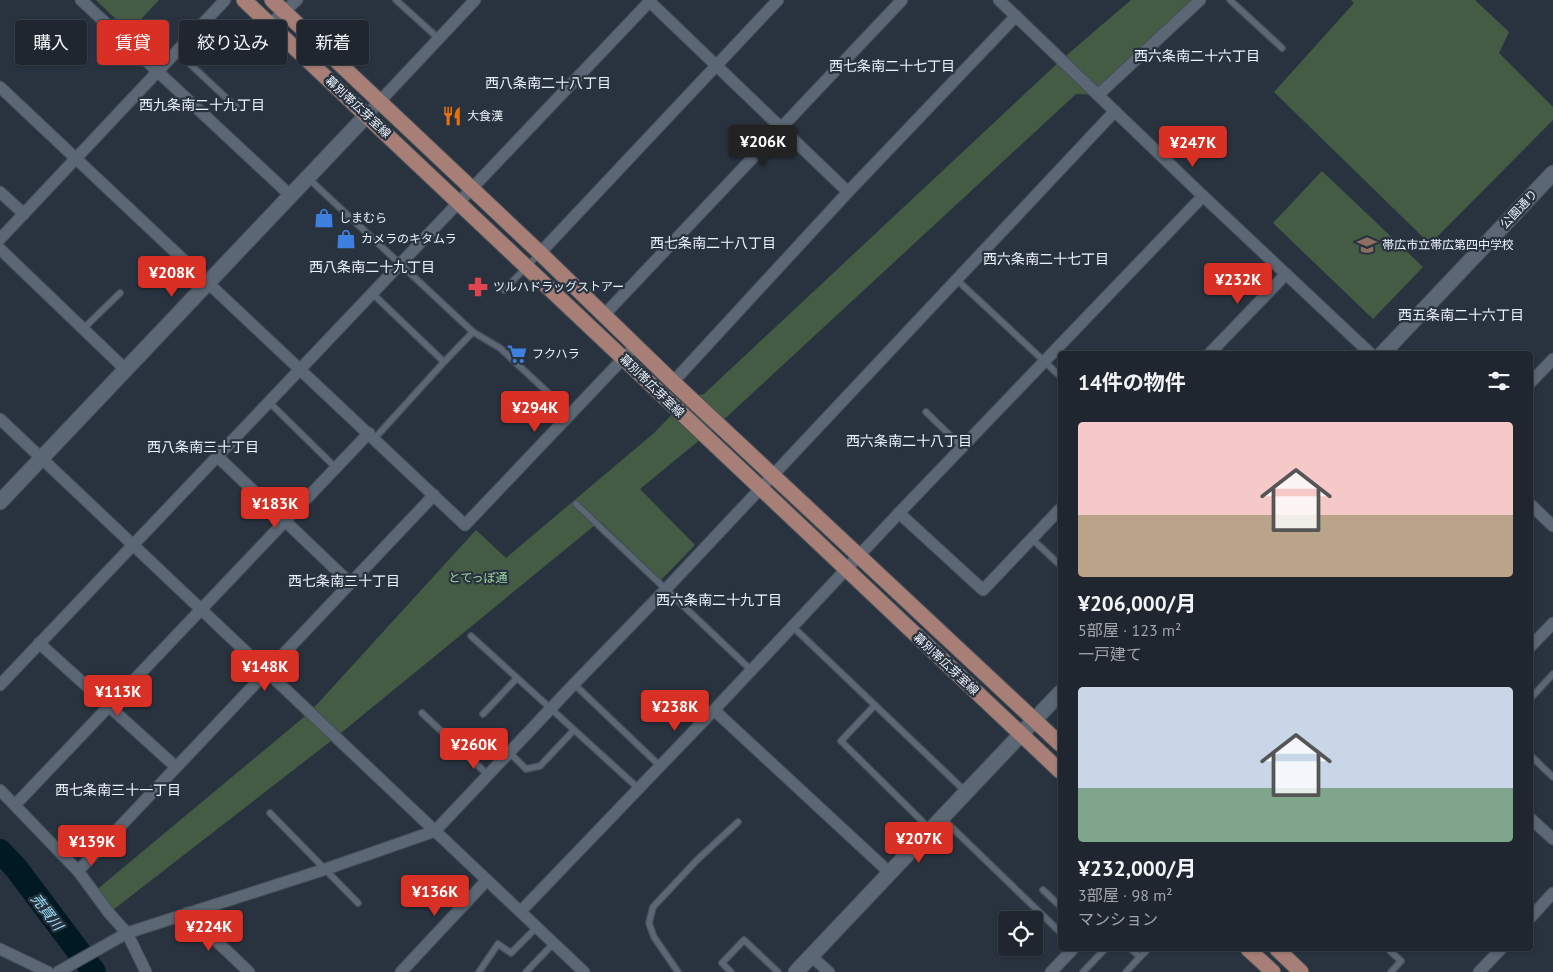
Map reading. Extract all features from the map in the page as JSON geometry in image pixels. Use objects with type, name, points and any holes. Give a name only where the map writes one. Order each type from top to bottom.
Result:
[{"type":"main road","name":"幕別帯広芽室線","points":[[244,0],[266,20]]},
{"type":"main road","name":"幕別帯広芽室線","points":[[272,0],[540,253],[673,382],[1058,742]]},
{"type":"main road","name":"幕別帯広芽室線","points":[[287,40],[1058,769]]},
{"type":"main road","points":[[1250,951],[1272,972]]},
{"type":"main road","points":[[1279,951],[1301,972]]},
{"type":"street","points":[[81,0],[290,195]]},
{"type":"street","points":[[0,239],[225,0]]},
{"type":"street","points":[[275,20],[297,0]]},
{"type":"street","points":[[0,502],[475,0]]},
{"type":"street","points":[[540,253],[778,0]]},
{"type":"street","points":[[604,315],[902,0]]},
{"type":"street","points":[[999,0],[1203,196],[1369,351]]},
{"type":"street","points":[[1098,95],[1200,0]]},
{"type":"street","points":[[0,686],[649,1],[848,192]]},
{"type":"street","points":[[673,382],[848,192],[1016,16]]},
{"type":"street","points":[[0,87],[466,525],[636,346]]},
{"type":"street","points":[[0,949],[55,972],[123,935],[326,869],[435,831],[666,589],[1115,111]]},
{"type":"street","name":"公園通り","points":[[1385,351],[1552,174]]},
{"type":"street","points":[[0,192],[24,214]]},
{"type":"street","points":[[521,911],[1203,196]]},
{"type":"street","points":[[0,249],[125,369]]},
{"type":"street","points":[[1212,351],[1286,274]]},
{"type":"street","points":[[1533,381],[1553,361]]},
{"type":"street","points":[[0,419],[584,972]]},
{"type":"street","points":[[15,805],[336,468],[372,436]]},
{"type":"street","points":[[218,457],[350,583]]},
{"type":"street","points":[[78,871],[434,496]]},
{"type":"street","points":[[1533,507],[1553,526]]},
{"type":"street","points":[[899,513],[983,590],[1058,511]]},
{"type":"street","points":[[1533,644],[1553,623]]},
{"type":"street","points":[[39,643],[176,767]]},
{"type":"street","points":[[796,972],[1058,695]]},
{"type":"street","points":[[714,710],[890,873]]},
{"type":"street","points":[[0,790],[78,871],[110,913],[146,972]]},
{"type":"street","points":[[1533,824],[1553,839]]},
{"type":"street","points":[[401,972],[488,880]]},
{"type":"street","points":[[1533,915],[1553,893]]},
{"type":"street","points":[[187,914],[249,972]]},
{"type":"street","points":[[1051,972],[1071,951]]},
{"type":"street","points":[[1479,972],[1499,951]]},
{"type":"street","points":[[811,956],[829,972]]},
{"type":"lane","points":[[396,0],[438,38]]},
{"type":"lane","points":[[1230,0],[1282,48]]},
{"type":"lane","points":[[176,51],[236,107]]},
{"type":"lane","points":[[307,177],[473,332],[500,348],[571,414]]},
{"type":"lane","points":[[504,290],[540,253]]},
{"type":"lane","points":[[956,279],[1058,374]]},
{"type":"lane","points":[[83,329],[120,293]]},
{"type":"lane","points":[[373,294],[444,362]]},
{"type":"lane","points":[[372,436],[473,332]]},
{"type":"lane","points":[[270,403],[336,468]]},
{"type":"lane","points":[[926,412],[962,447]]},
{"type":"lane","points":[[576,504],[751,670]]},
{"type":"lane","points":[[1032,539],[1058,564]]},
{"type":"lane","points":[[792,626],[966,792]]},
{"type":"lane","points":[[471,636],[638,788]]},
{"type":"lane","points":[[1533,696],[1553,674]]},
{"type":"lane","points":[[483,714],[517,678]]},
{"type":"lane","points":[[574,684],[660,766]]},
{"type":"lane","points":[[875,705],[840,741],[931,830]]},
{"type":"lane","points":[[422,712],[488,775]]},
{"type":"lane","points":[[509,752],[526,769],[540,766],[574,730]]},
{"type":"lane","points":[[1533,758],[1553,777]]},
{"type":"lane","points":[[270,813],[358,903]]},
{"type":"lane","points":[[942,818],[1058,930]]},
{"type":"lane","points":[[678,972],[654,937],[649,924],[653,908],[697,860],[738,822]]},
{"type":"lane","points":[[1043,890],[1058,904]]},
{"type":"lane","points":[[479,972],[498,944],[511,953],[537,927]]},
{"type":"lane","points":[[732,972],[722,963],[744,940],[778,972]]},
{"type":"lane","points":[[526,972],[554,943]]},
{"type":"lane","points":[[1082,972],[1103,951]]},
{"type":"lane","points":[[1133,951],[1140,957]]},
{"type":"lane","points":[[1126,972],[1146,951]]},
{"type":"lane","points":[[1390,951],[1401,961],[1391,972]]},
{"type":"green space","points":[[96,0],[159,0],[140,20],[117,20]]},
{"type":"green space","name":"とてっぽ通","points":[[1131,0],[1200,0],[1098,95],[1076,94],[719,424],[640,489],[695,545],[661,580],[600,521],[336,737],[109,913],[94,892],[310,712],[476,530],[506,558],[654,433],[689,397],[704,394],[1061,60]]},
{"type":"green space","points":[[1351,0],[1475,0],[1509,32],[1499,53],[1553,107],[1553,120],[1430,244],[1274,92],[1354,3]]},
{"type":"green space","points":[[1322,171],[1423,267],[1373,319],[1273,223]]},
{"type":"waterway","name":"売買川","points":[[0,851],[16,868],[94,972]]},
{"type":"place","name":"大食漢","points":[[452,116]]},
{"type":"place","name":"しまむら","points":[[324,218]]},
{"type":"place","name":"カメラのキタムラ","points":[[346,239]]},
{"type":"place","name":"帯広市立帯広第四中学校","points":[[1367,245]]},
{"type":"place","name":"ツルハドラッグストアー","points":[[478,287]]},
{"type":"place","name":"フクハラ","points":[[517,354]]},
{"type":"district","name":"西六条南二十六丁目","points":[[1197,56]]},
{"type":"district","name":"西七条南二十七丁目","points":[[892,66]]},
{"type":"district","name":"西八条南二十八丁目","points":[[548,83]]},
{"type":"district","name":"西九条南二十九丁目","points":[[202,105]]},
{"type":"district","name":"西七条南二十八丁目","points":[[713,243]]},
{"type":"district","name":"西六条南二十七丁目","points":[[1046,259]]},
{"type":"district","name":"西八条南二十九丁目","points":[[372,267]]},
{"type":"district","name":"西五条南二十六丁目","points":[[1461,315]]},
{"type":"district","name":"西六条南二十八丁目","points":[[909,441]]},
{"type":"district","name":"西八条南三十丁目","points":[[203,447]]},
{"type":"district","name":"西七条南三十丁目","points":[[344,581]]},
{"type":"district","name":"西六条南二十九丁目","points":[[719,600]]},
{"type":"district","name":"西七条南三十一丁目","points":[[118,790]]}]
